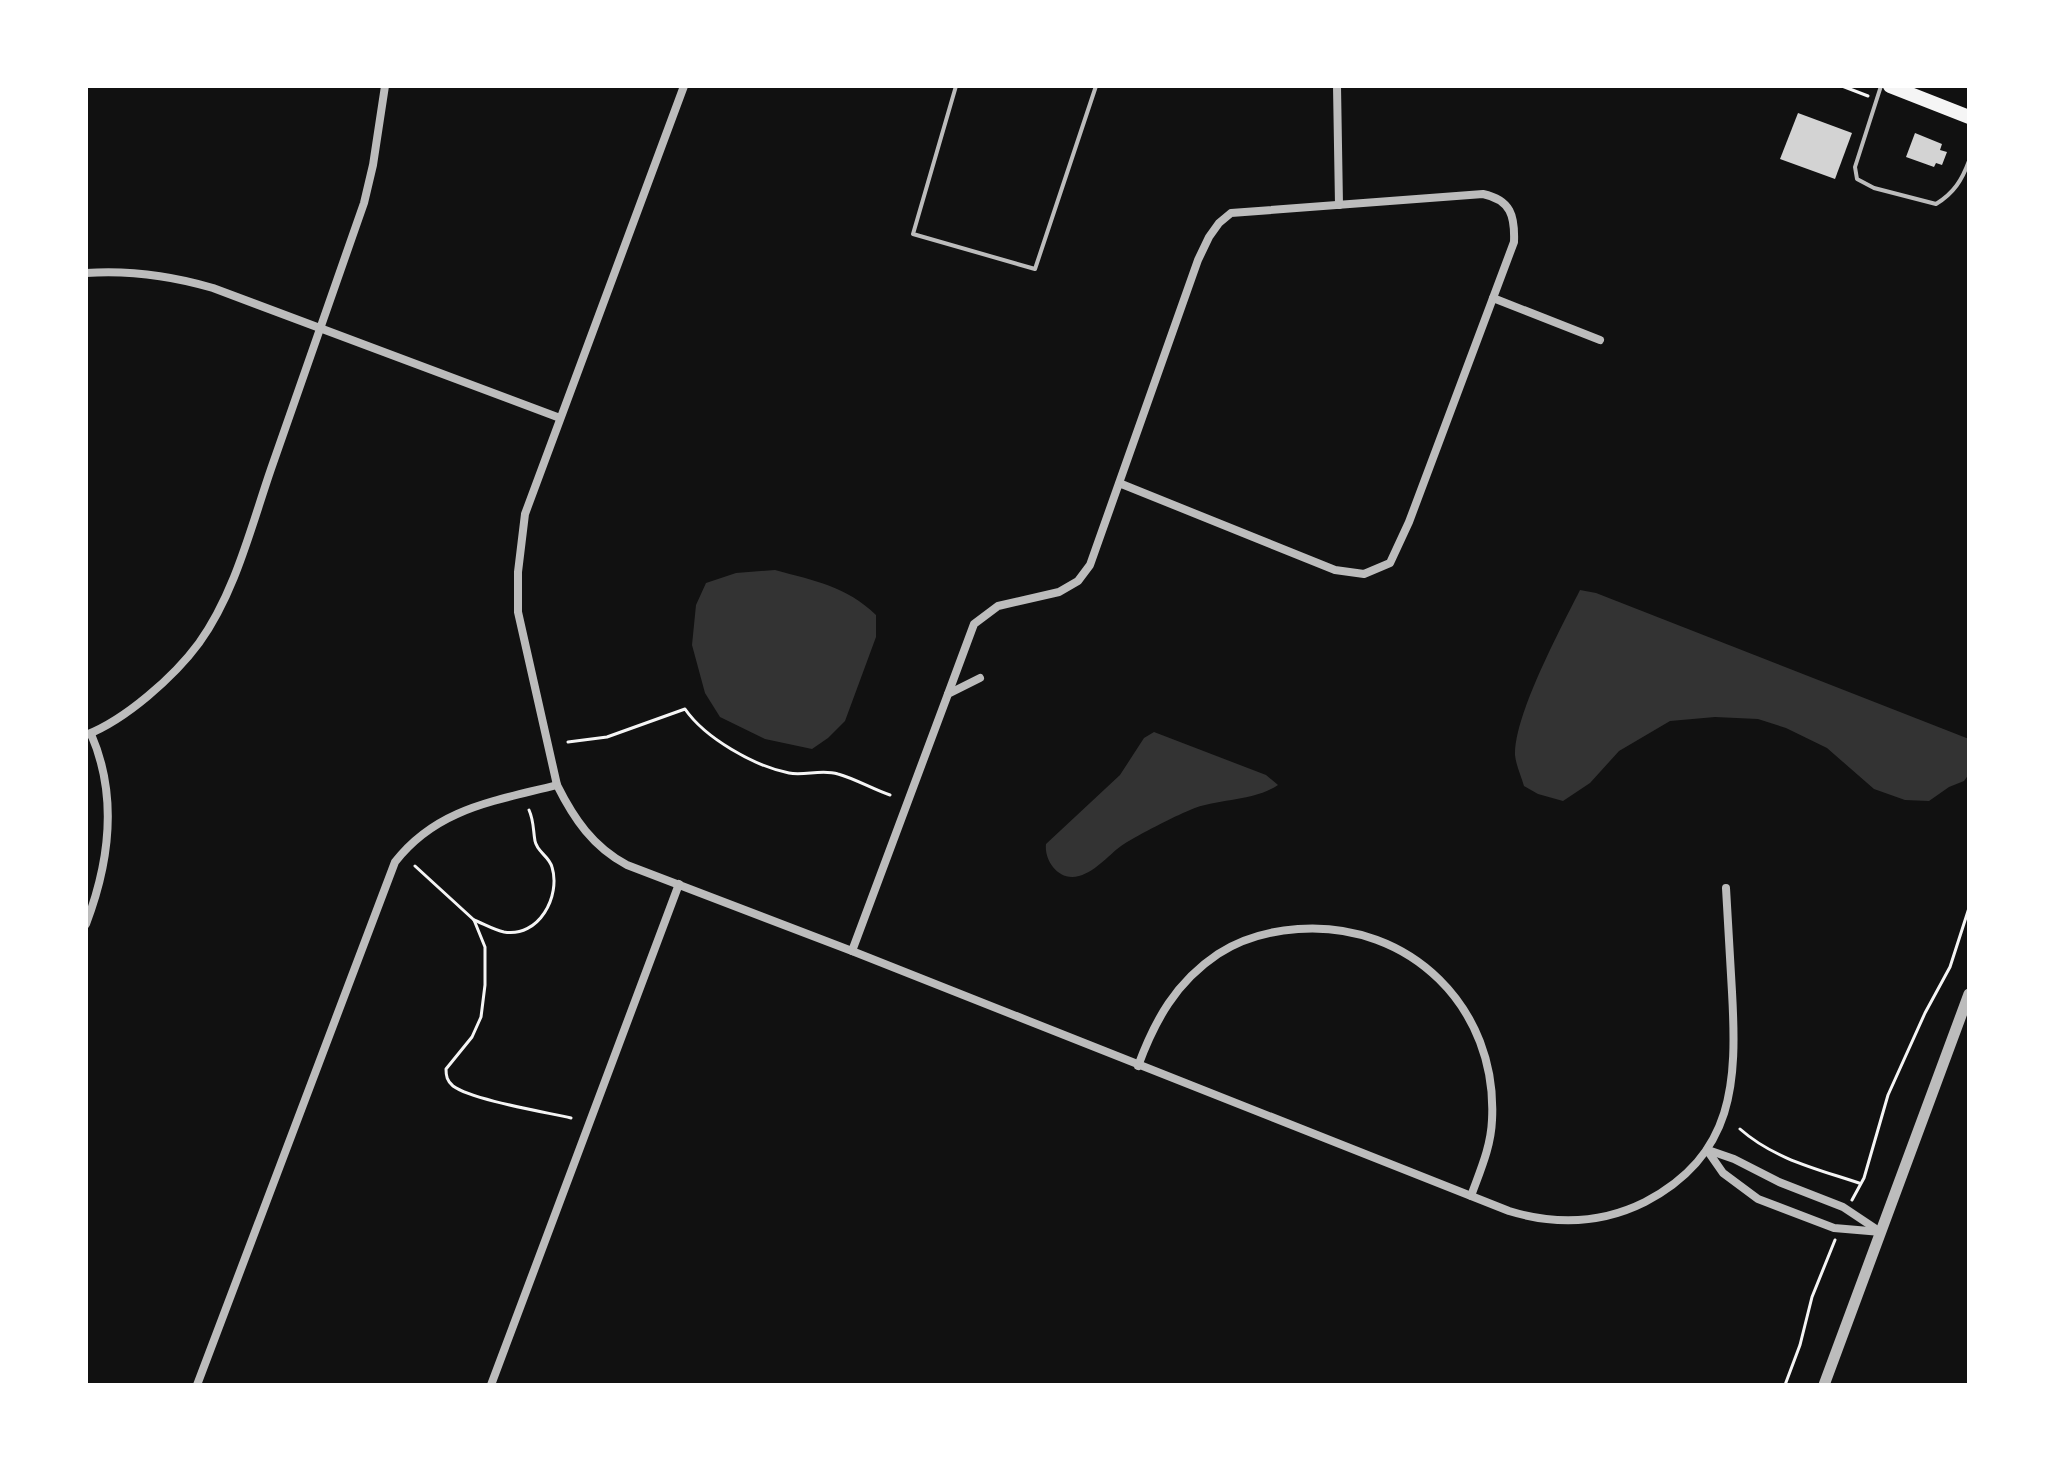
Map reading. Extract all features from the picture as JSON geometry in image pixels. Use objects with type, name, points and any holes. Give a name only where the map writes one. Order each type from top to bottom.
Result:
[{"type":"main road","points":[[1890,86],[1969,117]]},
{"type":"street","points":[[86,924],[108,848],[108,799],[101,757],[88,734],[136,704],[172,673],[198,644],[219,610],[364,203],[385,86]]},
{"type":"street","points":[[684,86],[525,514],[518,572],[518,612],[557,785],[569,808],[598,846],[627,865],[1509,1211],[1543,1220],[1600,1219],[1633,1208],[1664,1191],[1707,1150],[1728,1102],[1735,1059],[1726,888]]},
{"type":"street","points":[[1337,86],[1339,205]]},
{"type":"street","points":[[852,951],[974,624],[998,606],[1059,592],[1078,581],[1090,565],[1119,483],[1198,260],[1219,223],[1231,213],[1483,194],[1498,198],[1508,209],[1515,222],[1514,242],[1409,522],[1390,563],[1364,574],[1335,570],[1119,483]]},
{"type":"street","points":[[86,273],[137,274],[195,283],[560,418]]},
{"type":"street","points":[[1493,298],[1600,340]]},
{"type":"street","points":[[948,694],[980,678]]},
{"type":"street","points":[[197,1385],[395,862],[407,846],[445,817],[557,785]]},
{"type":"street","points":[[491,1385],[679,884]]},
{"type":"street","points":[[1138,1066],[1152,1029],[1173,995],[1196,971],[1233,946],[1285,930],[1321,927],[1383,941],[1414,958],[1448,987],[1468,1015],[1484,1050],[1491,1082],[1492,1123],[1485,1158],[1471,1196]]},
{"type":"street","points":[[1824,1385],[1969,994]]},
{"type":"street","points":[[1707,1150],[1848,1210],[1881,1232]]},
{"type":"street","points":[[1707,1150],[1723,1173],[1758,1199],[1840,1228],[1881,1232]]},
{"type":"lane","points":[[956,86],[913,234],[1035,269],[1096,86]]},
{"type":"lane","points":[[1881,86],[1855,167],[1857,179],[1874,188],[1936,204],[1951,194],[1964,176],[1969,161]]},
{"type":"path","points":[[568,742],[607,737],[685,709],[711,737],[775,769],[792,774],[836,773],[890,795]]},
{"type":"path","points":[[415,866],[474,920],[505,932],[524,929],[540,918],[552,903],[555,890],[552,864],[537,846],[529,810]]},
{"type":"path","points":[[1848,1210],[1861,1184],[1888,1095],[1925,1013],[1950,967],[1969,908]]},
{"type":"path","points":[[474,920],[485,947],[483,1010],[472,1037],[446,1069],[447,1080],[456,1088],[490,1099],[571,1118]]},
{"type":"path","points":[[1740,1129],[1759,1146],[1783,1157],[1861,1184]]},
{"type":"path","points":[[1785,1385],[1800,1345],[1812,1297],[1840,1228]]},
{"type":"shaded area","points":[[775,570],[841,591],[876,615],[876,637],[845,721],[812,749],[765,739],[720,717],[705,693],[692,645],[696,605],[706,583],[736,573]]},
{"type":"shaded area","points":[[1580,590],[1596,593],[1969,739],[1969,774],[1964,781],[1929,801],[1905,800],[1874,789],[1827,748],[1786,728],[1758,719],[1715,717],[1670,721],[1619,751],[1590,783],[1563,801],[1538,794],[1524,786],[1515,755],[1517,738],[1530,695]]},
{"type":"shaded area","points":[[1154,732],[1266,775],[1278,785],[1258,794],[1183,813],[1124,844],[1086,874],[1072,877],[1059,873],[1050,863],[1046,844],[1120,775],[1144,738]]},
{"type":"building","points":[[1798,113],[1852,133],[1835,179],[1780,159]]},
{"type":"building","points":[[1915,133],[1942,144],[1940,150],[1947,152],[1942,165],[1936,163],[1934,167],[1906,157]]}]
